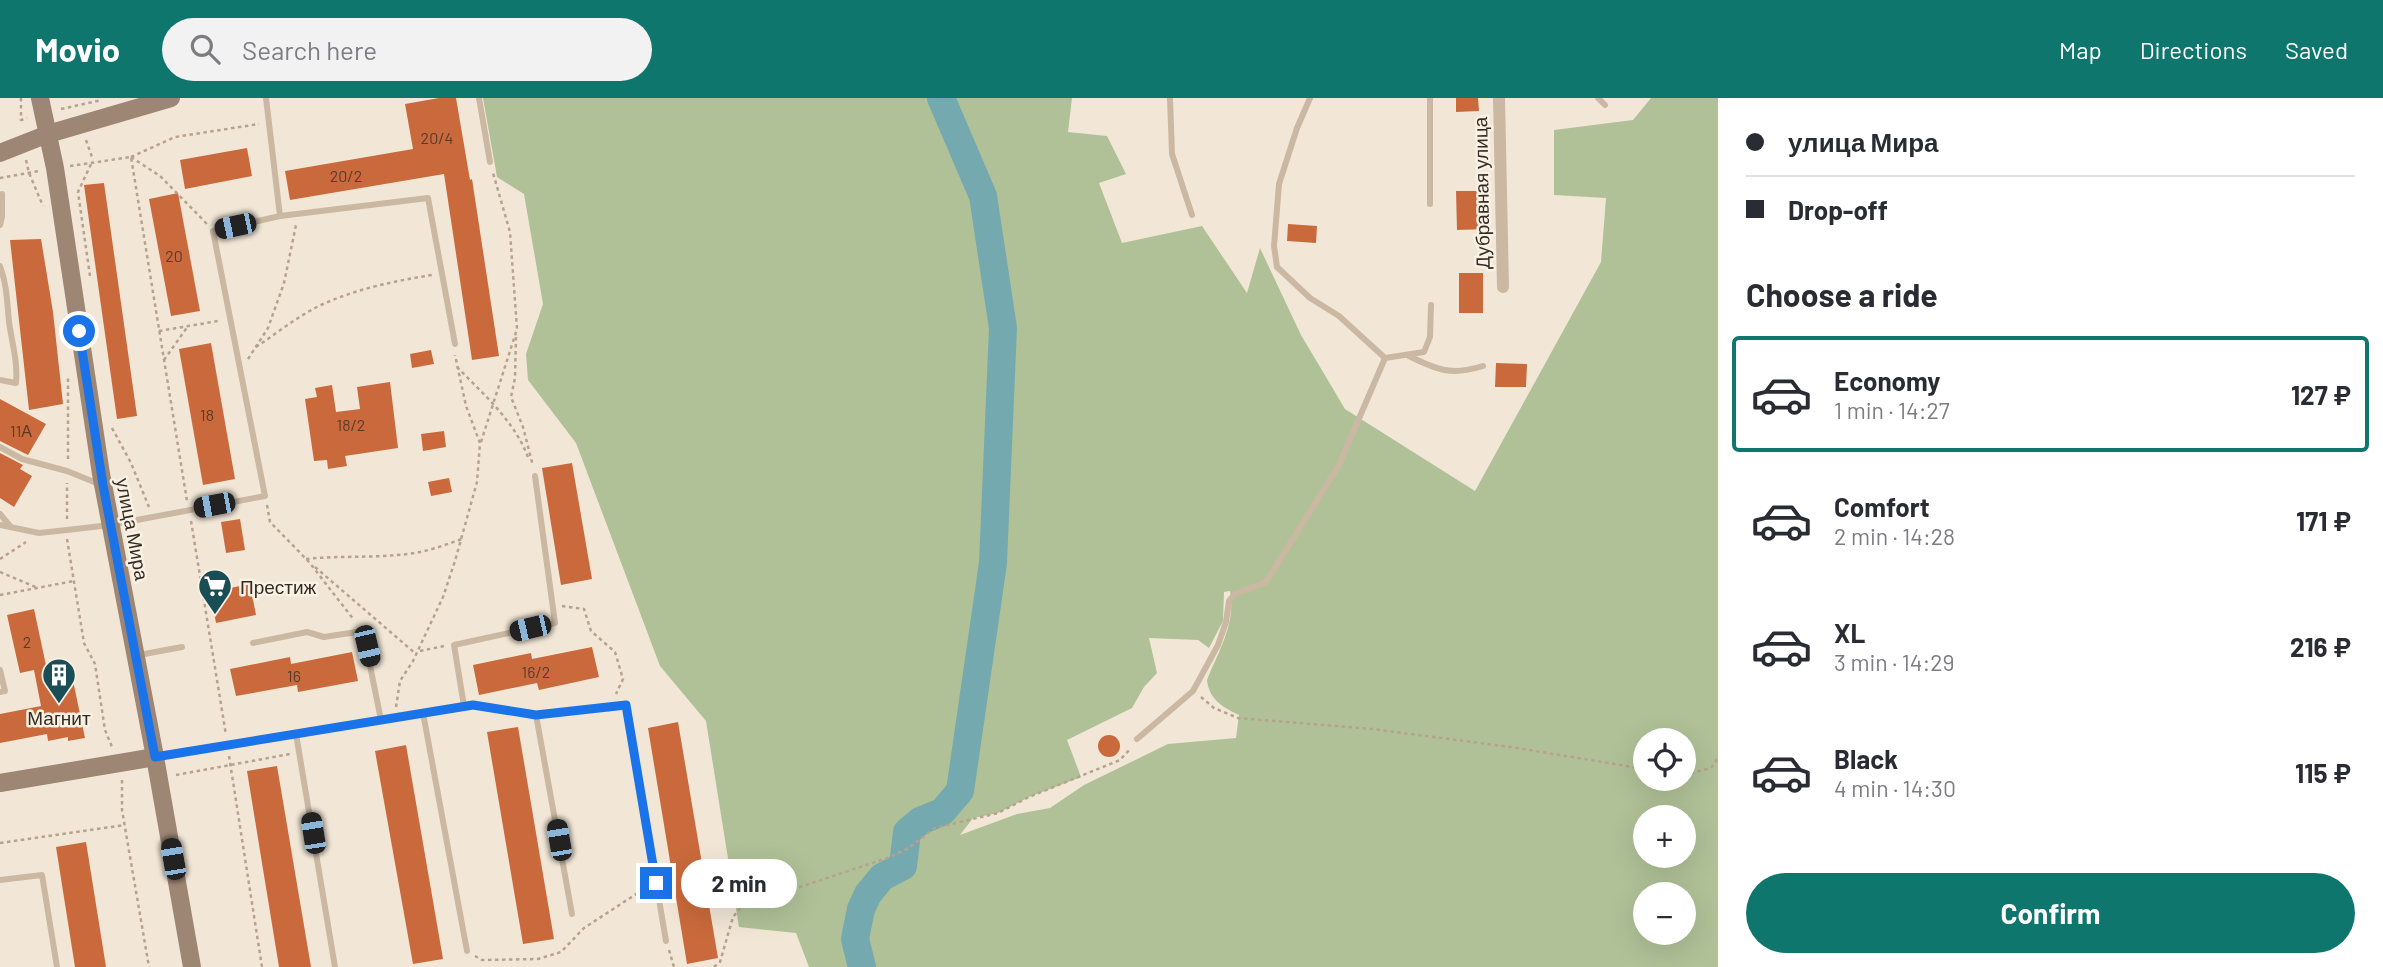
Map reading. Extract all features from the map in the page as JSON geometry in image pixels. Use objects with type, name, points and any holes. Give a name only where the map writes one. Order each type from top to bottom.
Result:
[{"type":"main road","name":"улица Мира","points":[[40,98],[55,169],[103,485],[192,967]]},
{"type":"main road","points":[[0,153],[48,134],[171,98]]},
{"type":"main road","points":[[0,783],[155,757]]},
{"type":"street","name":"Дубравная улица","points":[[1499,98],[1503,287]]},
{"type":"lane","points":[[266,98],[280,216]]},
{"type":"lane","points":[[479,98],[490,162]]},
{"type":"lane","points":[[1170,98],[1172,154],[1192,215]]},
{"type":"lane","points":[[1310,98],[1279,184],[1274,246],[1277,267],[1310,298],[1339,316],[1385,358]]},
{"type":"lane","points":[[1430,98],[1430,204]]},
{"type":"lane","points":[[1598,98],[1605,105]]},
{"type":"lane","points":[[0,225],[2,194]]},
{"type":"lane","points":[[0,525],[39,533],[67,530],[110,525],[265,496],[213,231],[280,216],[428,198],[455,344]]},
{"type":"lane","points":[[0,266],[6,283],[9,322],[18,365],[16,383],[0,380]]},
{"type":"lane","points":[[1385,358],[1424,352],[1430,337],[1431,305]]},
{"type":"lane","points":[[1407,355],[1442,371],[1468,370],[1483,366]]},
{"type":"lane","points":[[1137,739],[1193,691],[1218,645],[1226,622],[1229,601],[1235,594],[1266,582],[1339,464],[1385,358]]},
{"type":"lane","points":[[0,447],[22,459],[68,471],[103,485]]},
{"type":"lane","points":[[464,706],[454,645],[555,623],[535,476]]},
{"type":"lane","points":[[0,514],[12,527]]},
{"type":"lane","points":[[253,643],[307,632],[324,637],[363,631],[381,720]]},
{"type":"lane","points":[[135,656],[181,647]]},
{"type":"lane","points":[[0,670],[5,691],[0,692]]},
{"type":"lane","points":[[155,757],[473,705],[536,715],[626,705],[666,941]]},
{"type":"lane","points":[[423,713],[467,951]]},
{"type":"lane","points":[[536,715],[572,914]]},
{"type":"lane","points":[[296,734],[335,967]]},
{"type":"lane","points":[[0,880],[42,874],[57,967]]},
{"type":"path","points":[[74,106],[109,98]]},
{"type":"path","points":[[213,231],[160,176],[131,157],[175,137],[269,123]]},
{"type":"path","points":[[23,144],[29,173],[46,212]]},
{"type":"path","points":[[91,286],[78,192],[92,162]]},
{"type":"path","points":[[490,162],[510,232],[515,284],[515,378],[511,397],[523,427],[535,476]]},
{"type":"path","points":[[241,370],[268,328],[284,283],[297,214]]},
{"type":"path","points":[[256,347],[319,306],[354,292],[397,281],[442,274]]},
{"type":"path","points":[[159,331],[231,320]]},
{"type":"path","points":[[164,360],[188,326]]},
{"type":"path","points":[[395,718],[400,681],[443,597],[462,539],[477,482],[480,445],[516,332]]},
{"type":"path","points":[[455,344],[466,406],[480,445]]},
{"type":"path","points":[[457,366],[508,421],[525,446],[535,476]]},
{"type":"path","points":[[68,373],[67,530],[85,643],[95,664],[105,730],[122,776],[122,810],[149,967]]},
{"type":"path","points":[[112,428],[131,463],[153,517]]},
{"type":"path","points":[[265,496],[270,522],[307,560],[417,652]]},
{"type":"path","points":[[0,559],[39,533]]},
{"type":"path","points":[[307,560],[420,552],[462,539]]},
{"type":"path","points":[[307,560],[363,631]]},
{"type":"path","points":[[0,572],[38,588]]},
{"type":"path","points":[[0,595],[74,581]]},
{"type":"path","points":[[553,605],[584,609],[591,631],[615,652],[623,679],[610,707]]},
{"type":"path","points":[[417,652],[454,645]]},
{"type":"path","points":[[1193,691],[1214,708],[1238,718],[1372,729],[1511,747],[1633,767]]},
{"type":"path","points":[[714,967],[720,962],[733,917],[752,893],[785,892],[887,858],[907,849],[935,828],[998,813],[1029,797],[1119,760],[1137,739]]},
{"type":"path","points":[[1696,772],[1711,768],[1718,758]]},
{"type":"path","points":[[0,843],[125,825]]},
{"type":"path","points":[[467,951],[482,960],[538,959],[561,952],[584,928],[637,892],[656,883]]},
{"type":"path","points":[[666,941],[674,967]]},
{"type":"green space","points":[[483,98],[1072,98],[1068,132],[1107,136],[1126,174],[1099,183],[1122,243],[1202,226],[1247,293],[1260,248],[1301,335],[1345,409],[1475,491],[1601,262],[1606,198],[1554,195],[1554,130],[1633,120],[1651,98],[1718,98],[1718,967],[809,967],[796,933],[739,927],[706,721],[660,666],[576,443],[528,380],[526,354],[543,304],[524,194],[497,177]],"holes":[[[1230,591],[1229,626],[1207,680],[1210,692],[1217,702],[1239,715],[1236,738],[1168,744],[1084,785],[1050,808],[1017,814],[960,835],[973,818],[998,813],[1029,797],[1081,777],[1067,740],[1132,708],[1144,687],[1157,673],[1149,638],[1198,640],[1209,648],[1223,621],[1224,592]]]},
{"type":"building","points":[[456,98],[470,180],[472,179],[499,356],[472,360],[444,174],[290,200],[285,171],[413,149],[405,104]]},
{"type":"building","points":[[1456,98],[1478,98],[1479,111],[1456,112]]},
{"type":"building","points":[[247,148],[252,176],[185,189],[180,160]]},
{"type":"building","points":[[104,183],[137,416],[117,419],[84,185]]},
{"type":"building","points":[[1456,191],[1487,191],[1488,229],[1457,230]]},
{"type":"building","points":[[178,193],[200,311],[171,316],[149,199]]},
{"type":"building","points":[[1288,224],[1317,226],[1316,243],[1287,241]]},
{"type":"building","points":[[41,239],[53,312],[63,404],[29,410],[10,240]]},
{"type":"building","points":[[1459,273],[1483,273],[1483,313],[1459,313]]},
{"type":"building","points":[[211,343],[235,479],[203,485],[179,349]]},
{"type":"building","points":[[431,350],[434,364],[412,368],[410,354]]},
{"type":"building","points":[[1496,363],[1527,364],[1526,387],[1495,387]]},
{"type":"building","points":[[390,382],[398,448],[345,456],[347,466],[328,469],[327,460],[314,461],[305,399],[317,397],[315,388],[332,385],[336,412],[360,409],[357,387]]},
{"type":"building","points":[[0,399],[46,424],[28,455],[0,441]]},
{"type":"building","points":[[444,431],[446,447],[423,451],[421,434]]},
{"type":"building","points":[[0,453],[23,465],[20,469],[32,476],[14,507],[0,498]]},
{"type":"building","points":[[572,463],[592,579],[561,585],[542,468]]},
{"type":"building","points":[[449,478],[452,492],[431,496],[428,482]]},
{"type":"building","points":[[240,519],[245,550],[226,553],[221,522]]},
{"type":"building","points":[[250,584],[256,615],[216,623],[210,592]]},
{"type":"building","points":[[34,609],[47,670],[70,666],[85,738],[68,741],[68,737],[48,741],[47,734],[0,743],[0,714],[41,706],[34,670],[20,673],[7,615]]},
{"type":"building","points":[[592,647],[599,677],[539,690],[537,683],[479,695],[473,665],[531,653],[532,659]]},
{"type":"building","points":[[352,652],[358,681],[298,692],[297,685],[236,696],[230,669],[290,657],[291,664]]},
{"type":"building","points":[[678,722],[718,958],[687,964],[648,728]]},
{"type":"building","points":[[518,727],[554,939],[523,944],[487,732]]},
{"type":"building","points":[[1109,735],[1117,738],[1120,746],[1117,754],[1109,757],[1101,754],[1098,746],[1101,738]]},
{"type":"building","points":[[406,745],[443,959],[413,964],[375,751]]},
{"type":"building","points":[[277,766],[311,967],[279,967],[247,771]]},
{"type":"building","points":[[86,842],[106,967],[75,967],[56,847]]},
{"type":"waterway","points":[[862,967],[855,939],[861,909],[868,894],[882,877],[903,866],[907,832],[920,821],[942,812],[960,791],[993,563],[1003,328],[983,196],[941,98]]},
{"type":"place","name":"Престиж","points":[[215,616]]},
{"type":"place","name":"Магнит","points":[[59,705]]},
{"type":"route","points":[[79,331],[103,485],[155,757],[473,705],[536,715],[626,705],[656,883]]}]
